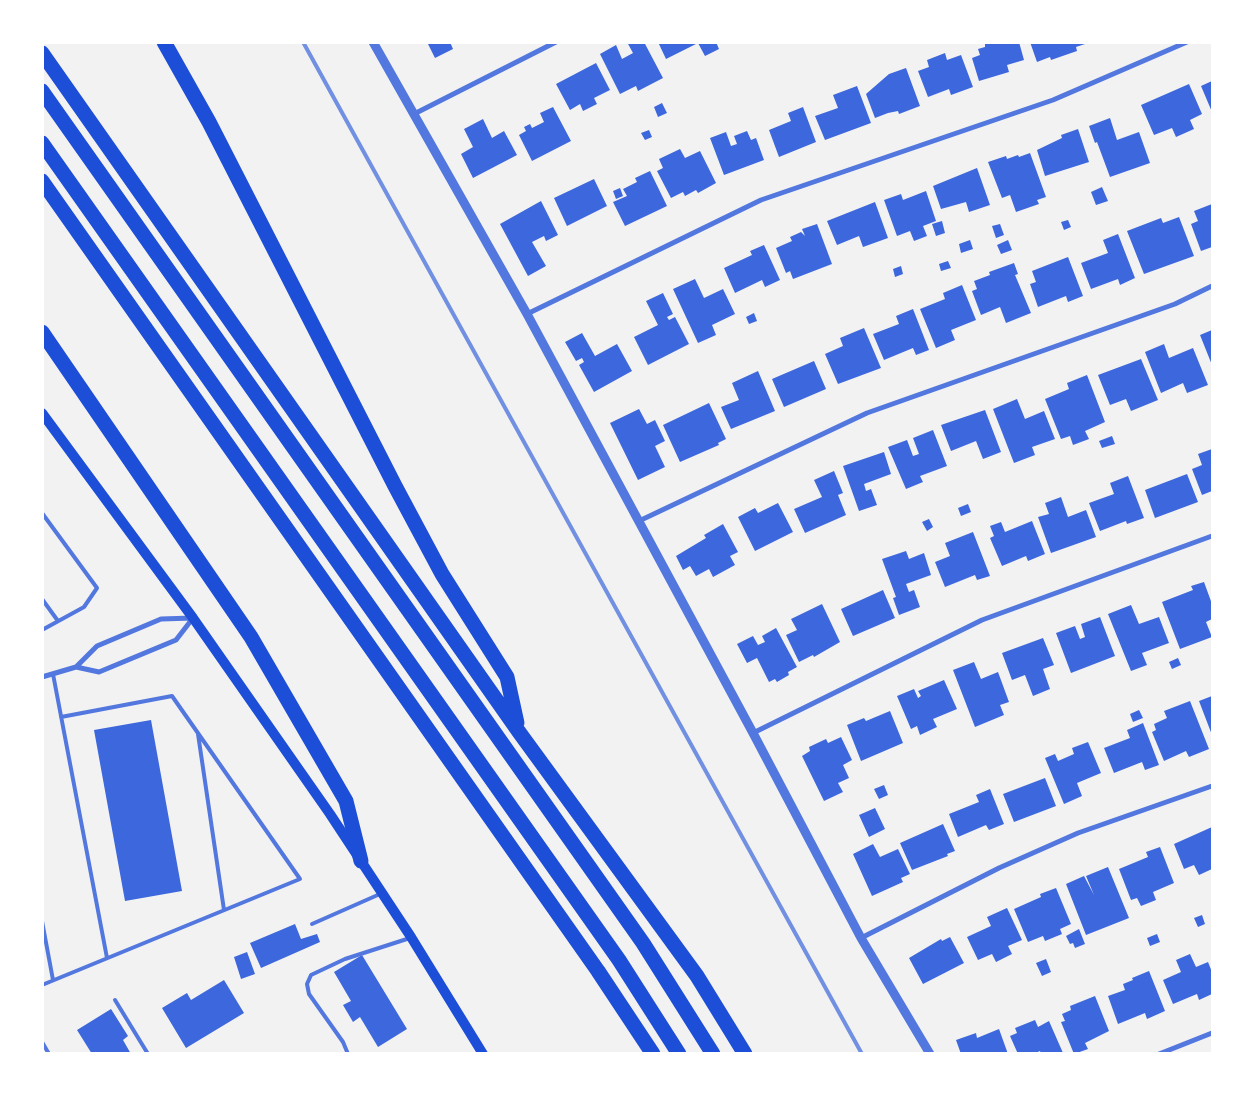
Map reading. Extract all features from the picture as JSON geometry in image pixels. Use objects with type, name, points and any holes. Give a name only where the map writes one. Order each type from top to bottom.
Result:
[{"type":"highway","points":[[164,42],[209,122],[442,574],[507,677],[519,732]]},
{"type":"highway","points":[[42,53],[519,732],[697,976],[745,1054]]},
{"type":"highway","points":[[42,92],[643,943],[713,1054]]},
{"type":"highway","points":[[42,142],[619,960],[679,1054]]},
{"type":"highway","points":[[42,181],[598,971],[653,1054]]},
{"type":"highway","points":[[42,332],[251,637],[346,801],[361,861]]},
{"type":"main road","points":[[42,413],[193,618],[361,861],[483,1054]]},
{"type":"street","points":[[373,42],[527,314],[640,521],[861,938],[930,1054]]},
{"type":"street","points":[[414,114],[556,42]]},
{"type":"street","points":[[527,314],[761,200],[1053,100],[1187,42]]},
{"type":"street","points":[[640,521],[867,413],[1175,304],[1212,286]]},
{"type":"street","points":[[753,733],[982,620],[1212,536]]},
{"type":"street","points":[[76,667],[97,646],[161,619],[193,618]]},
{"type":"street","points":[[42,678],[76,667],[99,672],[176,640],[193,618]]},
{"type":"street","points":[[861,938],[999,868],[1078,833],[1212,786]]},
{"type":"street","points":[[1159,1054],[1212,1033]]},
{"type":"lane","points":[[42,513],[97,588],[84,607],[42,630]]},
{"type":"lane","points":[[42,599],[58,621]]},
{"type":"lane","points":[[52,674],[107,958]]},
{"type":"lane","points":[[42,985],[300,879],[172,696],[61,717]]},
{"type":"lane","points":[[198,733],[224,910]]},
{"type":"lane","points":[[312,924],[382,893]]},
{"type":"lane","points":[[42,921],[53,980]]},
{"type":"lane","points":[[348,1054],[343,1042],[309,994],[307,984],[312,974],[345,959],[411,938]]},
{"type":"lane","points":[[116,1000],[148,1054]]},
{"type":"lane","points":[[42,1042],[49,1054]]},
{"type":"building","points":[[427,42],[450,42],[453,49],[435,58]]},
{"type":"building","points":[[627,42],[644,42],[663,78],[638,91],[636,86],[620,94],[600,54],[616,45],[622,59],[633,53]]},
{"type":"building","points":[[658,42],[716,42],[719,49],[705,56],[698,43],[666,59]]},
{"type":"building","points":[[985,42],[1019,42],[1024,60],[1007,65],[1009,72],[979,81],[972,58],[980,55],[978,49],[985,47]]},
{"type":"building","points":[[1030,42],[1088,43],[1076,47],[1077,51],[1051,60],[1050,57],[1037,62]]},
{"type":"building","points":[[945,53],[947,60],[961,55],[973,87],[951,95],[949,89],[928,97],[918,71],[929,67],[927,60]]},
{"type":"building","points":[[596,63],[610,90],[594,98],[597,104],[583,111],[580,104],[570,110],[556,84]]},
{"type":"building","points":[[906,68],[920,106],[899,114],[898,111],[875,118],[866,94],[889,74]]},
{"type":"building","points":[[1212,81],[1212,112],[1201,86]]},
{"type":"building","points":[[1189,84],[1202,114],[1190,120],[1194,129],[1176,137],[1172,128],[1154,135],[1141,105]]},
{"type":"building","points":[[857,86],[871,123],[825,140],[815,116],[838,108],[833,95]]},
{"type":"building","points":[[662,103],[667,113],[658,117],[654,107]]},
{"type":"building","points":[[553,107],[571,141],[532,161],[519,135],[526,131],[524,127],[530,124],[532,128],[544,122],[540,113]]},
{"type":"building","points":[[803,107],[816,142],[779,157],[769,130],[791,121],[788,113]]},
{"type":"building","points":[[1110,118],[1117,140],[1139,132],[1150,163],[1110,177],[1089,126]]},
{"type":"building","points":[[483,119],[492,138],[504,131],[517,155],[473,178],[461,154],[473,147],[464,129]]},
{"type":"building","points":[[1078,129],[1089,162],[1045,176],[1037,150],[1062,138],[1061,135]]},
{"type":"building","points":[[649,130],[652,137],[645,140],[641,133]]},
{"type":"building","points":[[747,131],[751,140],[756,138],[764,160],[724,175],[710,138],[726,132],[731,146],[737,144],[734,136]]},
{"type":"building","points":[[680,149],[685,158],[700,151],[716,183],[698,193],[696,190],[685,196],[683,192],[671,198],[657,171],[663,168],[659,159]]},
{"type":"building","points":[[1030,153],[1046,197],[1037,200],[1039,204],[1016,212],[1010,195],[1002,198],[988,162],[1006,156],[1007,159]]},
{"type":"building","points":[[977,168],[990,205],[969,212],[966,202],[941,209],[933,186]]},
{"type":"building","points":[[650,171],[667,206],[625,226],[613,202],[627,196],[623,189],[637,182],[635,178]]},
{"type":"building","points":[[594,179],[607,206],[567,226],[554,198]]},
{"type":"building","points":[[1102,187],[1108,201],[1096,205],[1091,192]]},
{"type":"building","points":[[620,188],[623,196],[616,199],[613,191]]},
{"type":"building","points":[[926,191],[936,221],[923,226],[927,236],[914,241],[910,231],[897,236],[884,200],[901,194],[903,200]]},
{"type":"building","points":[[541,201],[558,235],[546,241],[544,236],[532,242],[546,266],[528,276],[500,224]]},
{"type":"building","points":[[875,202],[888,238],[863,247],[859,236],[837,245],[827,221]]},
{"type":"building","points":[[1212,204],[1212,247],[1201,251],[1191,224],[1198,221],[1194,211]]},
{"type":"building","points":[[1179,217],[1194,256],[1144,274],[1127,231],[1161,218],[1163,223]]},
{"type":"building","points":[[1068,220],[1071,227],[1064,230],[1061,222]]},
{"type":"building","points":[[942,221],[945,233],[936,236],[932,224]]},
{"type":"building","points":[[817,224],[832,264],[793,279],[790,271],[786,273],[776,248],[792,241],[790,237],[801,232],[805,236],[802,229]]},
{"type":"building","points":[[1000,224],[1004,235],[996,238],[992,226]]},
{"type":"building","points":[[1118,234],[1135,278],[1120,285],[1118,279],[1091,289],[1081,263],[1108,253],[1103,240]]},
{"type":"building","points":[[970,240],[973,249],[961,253],[959,244]]},
{"type":"building","points":[[1008,240],[1012,250],[1001,254],[997,245]]},
{"type":"building","points":[[764,245],[780,280],[765,287],[762,280],[735,293],[724,268],[752,255],[750,251]]},
{"type":"building","points":[[1068,257],[1083,296],[1068,302],[1066,296],[1038,307],[1030,284],[1036,282],[1032,271]]},
{"type":"building","points":[[948,261],[951,268],[941,271],[939,264]]},
{"type":"building","points":[[1014,263],[1018,274],[1015,275],[1031,313],[1006,323],[1000,307],[981,315],[972,291],[977,289],[974,281],[990,275],[989,272]]},
{"type":"building","points":[[901,266],[903,274],[895,277],[893,269]]},
{"type":"building","points":[[695,279],[704,298],[723,289],[735,314],[712,325],[716,335],[698,343],[673,289]]},
{"type":"building","points":[[962,285],[976,320],[951,330],[955,340],[936,348],[920,309],[945,299],[943,293]]},
{"type":"building","points":[[663,293],[673,314],[667,317],[669,320],[675,317],[689,344],[648,365],[634,337],[658,325],[646,301]]},
{"type":"building","points":[[913,309],[929,350],[916,355],[913,348],[884,360],[873,334],[899,324],[896,316]]},
{"type":"building","points":[[754,313],[757,321],[749,324],[746,317]]},
{"type":"building","points":[[864,328],[881,368],[838,384],[825,354],[843,346],[840,338]]},
{"type":"building","points":[[1212,330],[1212,365],[1200,335]]},
{"type":"building","points":[[582,333],[595,356],[617,344],[632,371],[594,392],[579,365],[584,362],[582,358],[576,361],[565,342]]},
{"type":"building","points":[[1164,344],[1169,358],[1193,348],[1208,385],[1187,393],[1183,383],[1161,393],[1145,352]]},
{"type":"building","points":[[1141,359],[1158,400],[1131,411],[1126,399],[1110,405],[1098,375]]},
{"type":"building","points":[[814,361],[826,389],[784,407],[772,379]]},
{"type":"building","points":[[758,371],[775,411],[731,429],[721,407],[739,400],[732,383]]},
{"type":"building","points":[[1087,375],[1105,422],[1085,431],[1089,439],[1073,445],[1070,436],[1061,439],[1045,399],[1069,389],[1067,383]]},
{"type":"building","points":[[1017,399],[1025,419],[1044,411],[1055,439],[1032,447],[1035,455],[1014,463],[993,409]]},
{"type":"building","points":[[709,403],[726,439],[718,443],[719,445],[680,462],[663,425]]},
{"type":"building","points":[[639,409],[647,424],[655,420],[665,441],[655,446],[665,467],[638,480],[610,423]]},
{"type":"building","points":[[985,410],[1001,452],[983,459],[976,441],[951,451],[941,425]]},
{"type":"building","points":[[933,430],[947,466],[920,476],[923,482],[906,489],[888,447],[907,440],[913,456],[919,454],[913,438]]},
{"type":"building","points":[[1112,436],[1115,444],[1102,448],[1099,441]]},
{"type":"building","points":[[1212,449],[1212,491],[1202,495],[1192,469],[1202,465],[1198,454]]},
{"type":"building","points":[[884,452],[891,474],[864,484],[866,491],[871,489],[877,505],[859,511],[843,466]]},
{"type":"building","points":[[834,471],[843,493],[838,495],[846,515],[805,533],[794,509],[822,497],[814,480]]},
{"type":"building","points":[[1187,474],[1198,502],[1155,518],[1145,490]]},
{"type":"building","points":[[1128,476],[1144,518],[1127,524],[1126,521],[1100,531],[1089,503],[1114,494],[1110,483]]},
{"type":"building","points":[[1061,497],[1068,517],[1086,510],[1096,537],[1051,553],[1038,517],[1049,514],[1045,503]]},
{"type":"building","points":[[778,503],[793,532],[755,551],[738,517],[755,508],[758,513]]},
{"type":"building","points":[[968,504],[971,512],[961,516],[958,508]]},
{"type":"building","points":[[929,519],[933,527],[927,531],[922,522]]},
{"type":"building","points":[[1032,521],[1045,554],[1028,561],[1026,556],[1002,566],[990,538],[994,536],[990,526],[1001,522],[1005,532]]},
{"type":"building","points":[[723,524],[738,552],[730,556],[735,565],[713,577],[709,569],[696,576],[690,566],[683,570],[676,556],[706,538],[704,535]]},
{"type":"building","points":[[973,532],[990,576],[977,580],[975,575],[945,587],[935,562],[950,556],[945,543]]},
{"type":"building","points":[[906,551],[909,559],[924,553],[931,575],[906,584],[909,592],[914,590],[920,607],[899,615],[893,598],[896,597],[882,559]]},
{"type":"building","points":[[1204,582],[1212,604],[1212,619],[1206,622],[1212,637],[1180,649],[1162,602],[1193,590],[1191,586]]},
{"type":"building","points":[[883,590],[895,618],[853,636],[841,609]]},
{"type":"building","points":[[822,604],[840,642],[814,657],[813,655],[799,662],[786,635],[797,630],[791,619]]},
{"type":"building","points":[[1131,605],[1139,624],[1159,617],[1169,643],[1142,653],[1147,665],[1131,671],[1108,614]]},
{"type":"building","points":[[1100,617],[1115,656],[1071,673],[1056,633],[1075,626],[1080,639],[1085,637],[1081,624]]},
{"type":"building","points":[[776,628],[797,667],[788,672],[789,675],[777,682],[775,679],[769,682],[757,658],[747,663],[737,644],[753,636],[758,645],[765,642],[762,636]]},
{"type":"building","points":[[1043,638],[1054,665],[1043,669],[1050,689],[1033,696],[1025,675],[1012,680],[1002,653]]},
{"type":"building","points":[[1178,658],[1181,665],[1172,669],[1169,662]]},
{"type":"building","points":[[974,662],[981,679],[998,672],[1009,702],[1000,705],[1004,715],[975,727],[953,670]]},
{"type":"building","points":[[944,680],[957,709],[933,719],[937,727],[920,735],[917,726],[911,729],[897,696],[914,689],[918,698],[921,696],[918,691]]},
{"type":"building","points":[[1212,696],[1212,735],[1199,701]]},
{"type":"building","points":[[1190,701],[1209,749],[1189,757],[1186,751],[1164,761],[1152,732],[1156,730],[1154,724],[1167,718],[1164,711]]},
{"type":"building","points":[[1139,710],[1143,718],[1133,722],[1130,714]]},
{"type":"building","points":[[890,711],[903,743],[861,761],[847,725],[864,718],[866,721]]},
{"type":"building","points":[[151,720],[182,891],[125,901],[94,730]]},
{"type":"building","points":[[1143,723],[1159,765],[1145,770],[1142,762],[1114,773],[1104,748],[1130,738],[1127,730]]},
{"type":"building","points":[[841,737],[852,760],[843,765],[849,778],[838,783],[843,792],[824,801],[802,756],[810,751],[809,747],[826,739],[828,743]]},
{"type":"building","points":[[1088,742],[1101,773],[1077,783],[1082,796],[1064,804],[1045,758],[1055,754],[1058,761],[1074,754],[1072,748]]},
{"type":"building","points":[[1045,778],[1056,806],[1014,822],[1003,794]]},
{"type":"building","points":[[884,785],[888,795],[879,799],[874,789]]},
{"type":"building","points":[[990,789],[1004,824],[989,830],[986,825],[958,837],[949,814],[979,802],[976,795]]},
{"type":"building","points":[[875,808],[885,829],[869,837],[859,815]]},
{"type":"building","points":[[943,824],[955,851],[947,854],[948,856],[912,870],[900,843]]},
{"type":"building","points":[[1212,827],[1212,869],[1199,875],[1194,865],[1184,869],[1174,844]]},
{"type":"building","points":[[873,844],[880,857],[898,849],[910,874],[901,878],[903,882],[872,896],[853,854]]},
{"type":"building","points":[[1160,847],[1174,883],[1153,892],[1156,900],[1141,906],[1137,898],[1131,900],[1119,869],[1148,857],[1146,852]]},
{"type":"building","points":[[1108,867],[1129,918],[1086,935],[1066,884],[1084,876],[1094,895],[1086,876]]},
{"type":"building","points":[[1056,888],[1071,924],[1060,929],[1062,934],[1045,941],[1043,936],[1028,942],[1014,909],[1041,897],[1040,894]]},
{"type":"building","points":[[1007,908],[1022,940],[1008,946],[1012,954],[996,962],[992,954],[978,960],[967,937],[991,926],[987,917]]},
{"type":"building","points":[[1202,915],[1205,924],[1198,927],[1194,918]]},
{"type":"building","points":[[295,924],[301,939],[317,934],[320,942],[261,968],[250,943]]},
{"type":"building","points":[[1079,929],[1085,944],[1075,948],[1073,943],[1070,944],[1066,936]]},
{"type":"building","points":[[1157,934],[1160,942],[1150,946],[1147,938]]},
{"type":"building","points":[[950,937],[964,963],[923,984],[909,958],[941,939],[942,941]]},
{"type":"building","points":[[247,952],[255,974],[241,979],[234,957]]},
{"type":"building","points":[[1190,954],[1196,967],[1208,962],[1212,972],[1212,994],[1199,1000],[1197,994],[1173,1004],[1163,980],[1181,972],[1176,960]]},
{"type":"building","points":[[362,955],[407,1029],[378,1047],[360,1017],[353,1022],[343,1005],[351,1001],[334,972]]},
{"type":"building","points":[[1046,959],[1051,972],[1042,976],[1036,963]]},
{"type":"building","points":[[1149,971],[1165,1011],[1147,1019],[1145,1013],[1118,1024],[1108,996],[1125,990],[1123,984]]},
{"type":"building","points":[[224,980],[244,1013],[186,1048],[162,1008],[187,993],[191,1000]]},
{"type":"building","points":[[1095,996],[1109,1031],[1085,1043],[1088,1049],[1074,1054],[1061,1022],[1065,1021],[1062,1014],[1071,1010],[1070,1006]]},
{"type":"building","points":[[111,1009],[128,1036],[123,1040],[131,1054],[92,1054],[77,1030]]},
{"type":"building","points":[[1035,1020],[1038,1027],[1049,1021],[1063,1053],[1041,1054],[1040,1051],[1033,1054],[1018,1054],[1010,1036],[1017,1033],[1015,1028]]},
{"type":"building","points":[[999,1029],[1008,1054],[961,1054],[956,1040],[976,1033],[977,1038]]},
{"type":"railway","points":[[303,42],[862,1054]]}]
